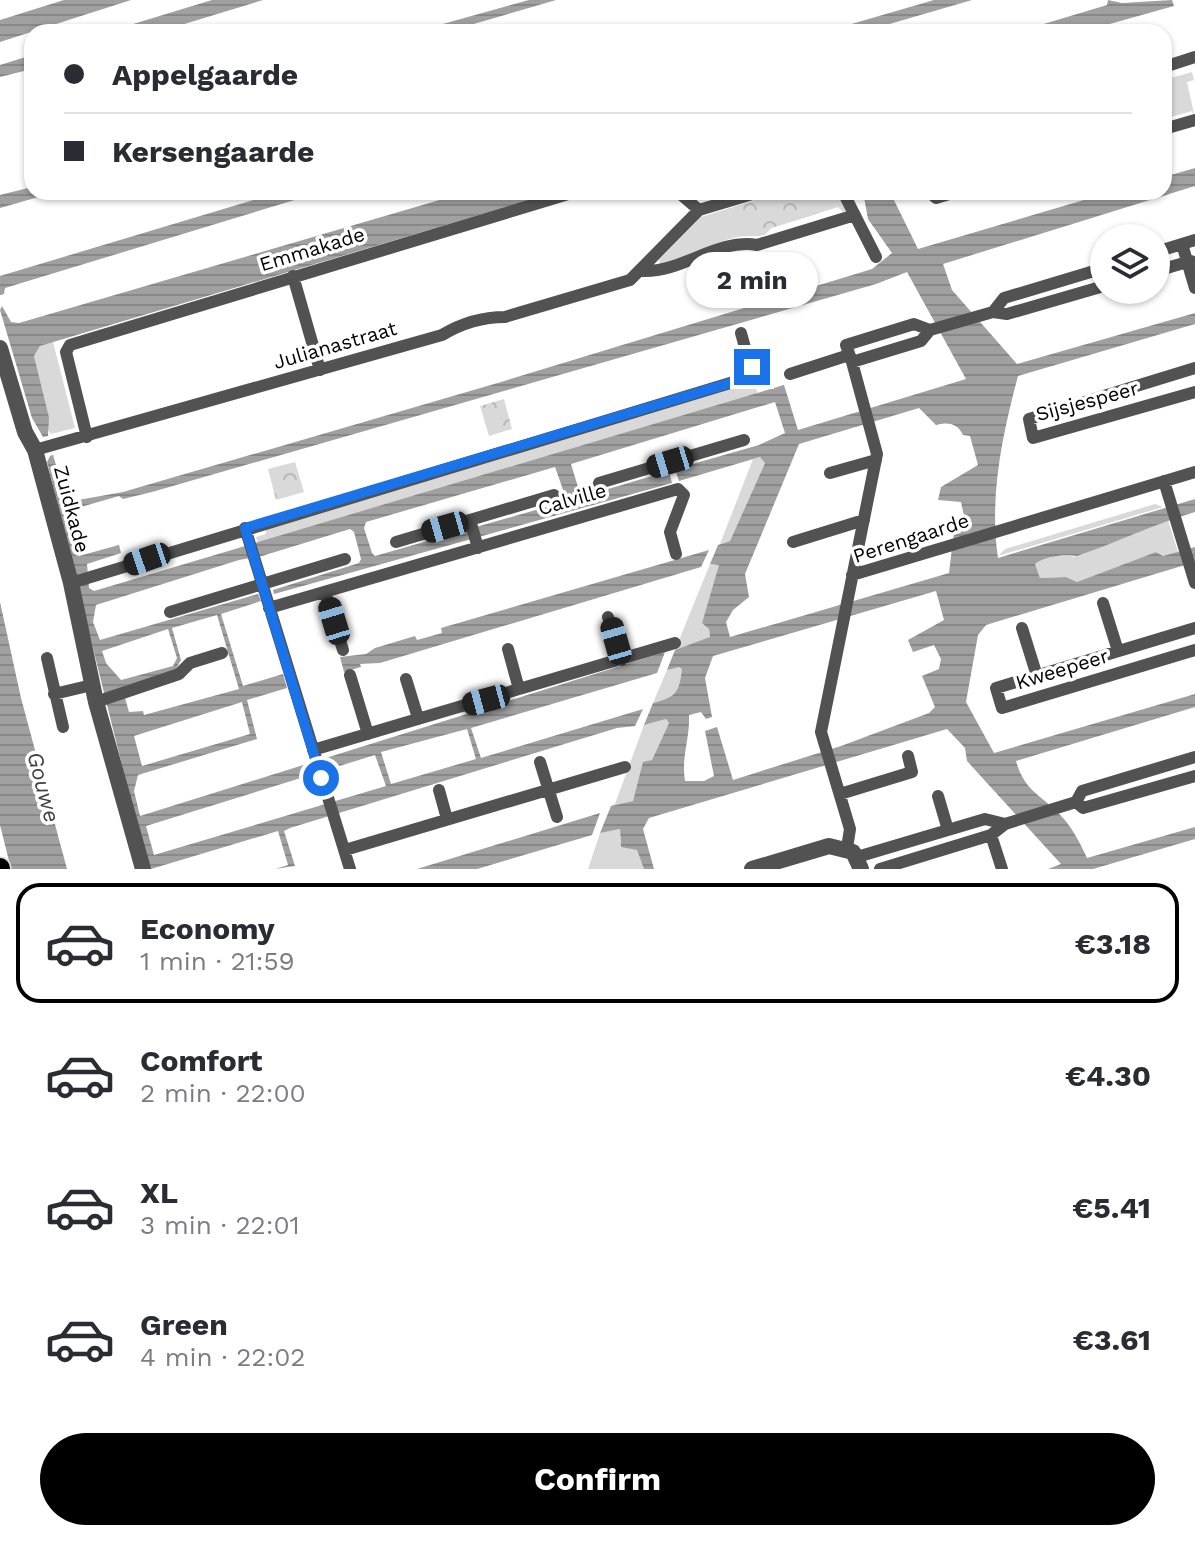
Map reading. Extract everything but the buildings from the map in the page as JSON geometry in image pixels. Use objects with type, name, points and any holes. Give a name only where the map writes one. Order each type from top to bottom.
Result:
[{"type":"street","points":[[1172,65],[1194,61]]},
{"type":"street","points":[[1172,127],[1195,120]]},
{"type":"street","name":"Emmakade","points":[[87,437],[66,352],[70,345],[548,200]]},
{"type":"street","points":[[687,200],[699,210]]},
{"type":"street","points":[[642,271],[699,210],[732,200]]},
{"type":"street","points":[[847,200],[876,257]]},
{"type":"street","points":[[642,271],[659,272],[724,248],[744,243],[757,245],[855,215]]},
{"type":"street","points":[[1188,242],[1195,288]]},
{"type":"street","points":[[1170,267],[1191,261]]},
{"type":"street","name":"Julianastraat","points":[[38,449],[442,335],[457,326],[488,317],[505,317],[614,287],[642,271]]},
{"type":"street","points":[[993,312],[1004,298],[1090,272]]},
{"type":"street","points":[[293,276],[320,370]]},
{"type":"street","points":[[790,374],[921,341],[930,330],[993,312],[1007,314],[1090,290]]},
{"type":"street","points":[[79,581],[247,534],[747,377],[752,367],[741,333]]},
{"type":"street","name":"Zuidkade","points":[[0,348],[25,432],[38,449],[79,581],[92,685],[101,700],[143,869]]},
{"type":"street","points":[[850,358],[876,460],[852,575]]},
{"type":"street","name":"Sijsjespeer","points":[[1195,368],[1029,419],[1033,438],[1195,392]]},
{"type":"street","name":"Calville","points":[[599,483],[671,466],[744,440]]},
{"type":"street","points":[[830,473],[876,460]]},
{"type":"street","points":[[671,466],[677,486],[684,495],[670,532],[676,554]]},
{"type":"street","name":"Perengaarde","points":[[855,858],[850,829],[821,732],[852,575],[1195,472]]},
{"type":"street","points":[[1164,481],[1195,583]]},
{"type":"street","name":"Calville","points":[[265,596],[325,592],[677,486]]},
{"type":"street","name":"Calville","points":[[396,542],[470,523],[554,495]]},
{"type":"street","points":[[793,542],[864,520]]},
{"type":"street","points":[[470,523],[477,544]]},
{"type":"street","points":[[247,534],[350,869]]},
{"type":"street","points":[[170,612],[265,596],[345,559]]},
{"type":"street","points":[[325,592],[343,650]]},
{"type":"street","name":"Kweepeer","points":[[1103,603],[1118,651]]},
{"type":"street","points":[[608,617],[622,660]]},
{"type":"street","name":"Kweepeer","points":[[1022,628],[1037,676]]},
{"type":"street","name":"Kweepeer","points":[[1195,628],[996,688],[1002,708],[1195,650]]},
{"type":"street","points":[[314,754],[418,718],[675,643]]},
{"type":"street","points":[[508,649],[519,689]]},
{"type":"street","points":[[101,700],[179,674],[190,663],[222,653]]},
{"type":"street","points":[[47,658],[63,727]]},
{"type":"street","points":[[350,675],[368,734]]},
{"type":"street","points":[[406,679],[418,718]]},
{"type":"street","points":[[54,694],[92,685]]},
{"type":"street","points":[[840,794],[912,772],[908,756]]},
{"type":"street","points":[[880,869],[991,835],[1009,823],[1076,802],[1082,791],[1195,757]]},
{"type":"street","points":[[540,762],[557,817]]},
{"type":"street","points":[[345,850],[625,767]]},
{"type":"street","points":[[1076,802],[1083,808],[1195,776]]},
{"type":"street","points":[[439,790],[447,819]]},
{"type":"street","points":[[938,796],[948,830]]},
{"type":"street","points":[[752,869],[829,846],[855,858],[985,819],[1009,823]]},
{"type":"street","points":[[991,835],[1002,869]]},
{"type":"green space","points":[[1192,72],[1194,80],[1187,82],[1195,118],[1192,111],[1172,117],[1172,78]]},
{"type":"green space","points":[[756,200],[842,200],[847,210],[843,212],[838,207],[771,228],[759,236],[727,240],[661,267],[659,260],[701,217]]},
{"type":"green space","points":[[757,200],[817,200],[820,213],[771,228],[765,235],[743,236],[734,207]]},
{"type":"green space","points":[[53,342],[75,428],[51,434],[47,428],[49,417],[34,356],[40,346]]},
{"type":"green space","points":[[753,380],[758,394],[258,543],[256,537],[266,534],[265,526]]},
{"type":"green space","points":[[504,399],[512,429],[489,436],[480,406]]},
{"type":"green space","points":[[761,457],[765,463],[730,541],[720,544],[753,459]]},
{"type":"green space","points":[[295,462],[304,492],[276,500],[268,469]]},
{"type":"green space","points":[[1155,504],[1163,507],[998,556],[1005,549]]},
{"type":"green space","points":[[1168,520],[1178,552],[1163,556],[1156,552],[1077,582],[1066,577],[1040,578],[1035,564],[1043,560],[1059,555],[1074,557]]},
{"type":"green space","points":[[710,564],[720,565],[702,623],[709,629],[710,638],[675,650]]},
{"type":"green space","points":[[679,666],[682,669],[678,689],[667,699],[653,703],[667,670]]},
{"type":"green space","points":[[666,719],[669,723],[652,760],[644,765],[633,801],[611,806],[615,804],[644,725]]},
{"type":"green space","points":[[620,829],[620,842],[637,849],[644,869],[588,869],[600,833]]},
{"type":"water","points":[[64,0],[131,0],[56,24],[24,24],[24,34],[0,42],[0,20]]},
{"type":"water","points":[[212,0],[263,0],[184,24],[133,24]]},
{"type":"water","points":[[529,0],[556,0],[474,24],[443,24]]},
{"type":"water","points":[[934,0],[972,0],[890,24],[852,24]]},
{"type":"water","points":[[1108,0],[1122,3],[1172,0],[1174,6],[1110,24],[1044,24],[1107,5]]},
{"type":"water","points":[[24,58],[24,71],[0,77],[0,65]]},
{"type":"water","points":[[1195,168],[1195,186],[1172,193],[1172,175]]},
{"type":"water","points":[[24,189],[24,200],[28,200],[0,208],[0,195]]},
{"type":"water","points":[[253,200],[295,200],[5,288],[4,294],[0,295],[0,276]]},
{"type":"water","points":[[440,200],[529,200],[40,346],[34,356],[49,417],[48,436],[43,437],[32,418],[0,310],[2,306],[11,322],[19,323]]},
{"type":"water","points":[[864,200],[894,200],[918,249],[1084,200],[1150,200],[943,264],[952,290],[1017,364],[1195,313],[1195,324],[1018,376],[1002,444],[995,513],[998,558],[1195,499],[1195,512],[1077,556],[1056,556],[1035,564],[1040,578],[1066,577],[1077,582],[1156,552],[1163,556],[1195,547],[1195,562],[986,625],[978,635],[966,702],[994,753],[1195,694],[1195,707],[1016,761],[1024,780],[1068,824],[1087,858],[1195,827],[1195,839],[1093,869],[1048,869],[1061,864],[967,761],[965,748],[947,729],[649,818],[643,829],[654,869],[644,869],[637,850],[621,847],[620,829],[600,833],[611,806],[633,801],[643,762],[652,760],[669,723],[666,719],[644,725],[653,703],[667,699],[678,689],[682,669],[667,670],[675,650],[710,637],[709,629],[702,623],[719,565],[710,564],[718,545],[730,541],[765,463],[760,457],[679,481],[675,469],[759,445],[785,433],[775,402],[571,464],[581,497],[669,471],[672,483],[274,594],[273,590],[359,563],[361,559],[354,532],[350,529],[239,560],[96,605],[93,622],[100,640],[258,594],[261,601],[221,614],[243,686],[283,674],[287,688],[247,700],[257,739],[138,775],[134,791],[140,816],[665,652],[657,673],[471,728],[481,758],[643,709],[635,726],[617,728],[290,828],[284,831],[295,866],[275,869],[288,865],[278,831],[151,869],[135,818],[47,462],[50,456],[53,455],[67,502],[123,492],[501,382],[872,269],[892,253],[868,219]],"holes":[[[907,272],[966,379],[798,430],[784,385],[94,591],[89,588],[87,564],[121,553],[119,545],[79,556],[70,533],[67,511],[119,496],[123,499],[152,492],[876,284]],[[919,408],[936,425],[952,424],[963,435],[970,436],[978,465],[941,487],[938,500],[961,502],[964,516],[955,523],[949,573],[730,637],[726,622],[733,610],[749,597],[745,574],[799,444]],[[555,467],[567,501],[375,556],[364,528],[366,522]],[[936,591],[944,620],[908,640],[913,652],[934,645],[941,659],[939,669],[922,676],[935,707],[929,713],[841,746],[733,780],[717,727],[705,731],[714,776],[704,781],[685,781],[689,715],[701,712],[706,719],[712,717],[705,678],[713,656]],[[217,615],[239,689],[144,715],[143,711],[129,712],[122,687],[176,669],[181,660],[172,628]],[[168,629],[177,658],[173,666],[121,680],[106,663],[102,651]],[[242,702],[250,734],[142,766],[134,736]],[[467,729],[476,759],[391,784],[381,752]],[[375,755],[386,786],[154,855],[146,826]]]},
{"type":"water","points":[[709,550],[701,567],[380,663],[360,664],[361,667],[344,672],[340,657],[366,654],[375,648],[415,636],[417,640],[442,633],[441,628]]},
{"type":"water","name":"Gouwe","points":[[0,602],[21,698],[67,869],[11,869],[0,825]]},
{"type":"water","points":[[600,813],[592,835],[477,869],[417,869]]},
{"type":"route","points":[[321,778],[245,528],[740,380],[752,373],[752,367]]}]
